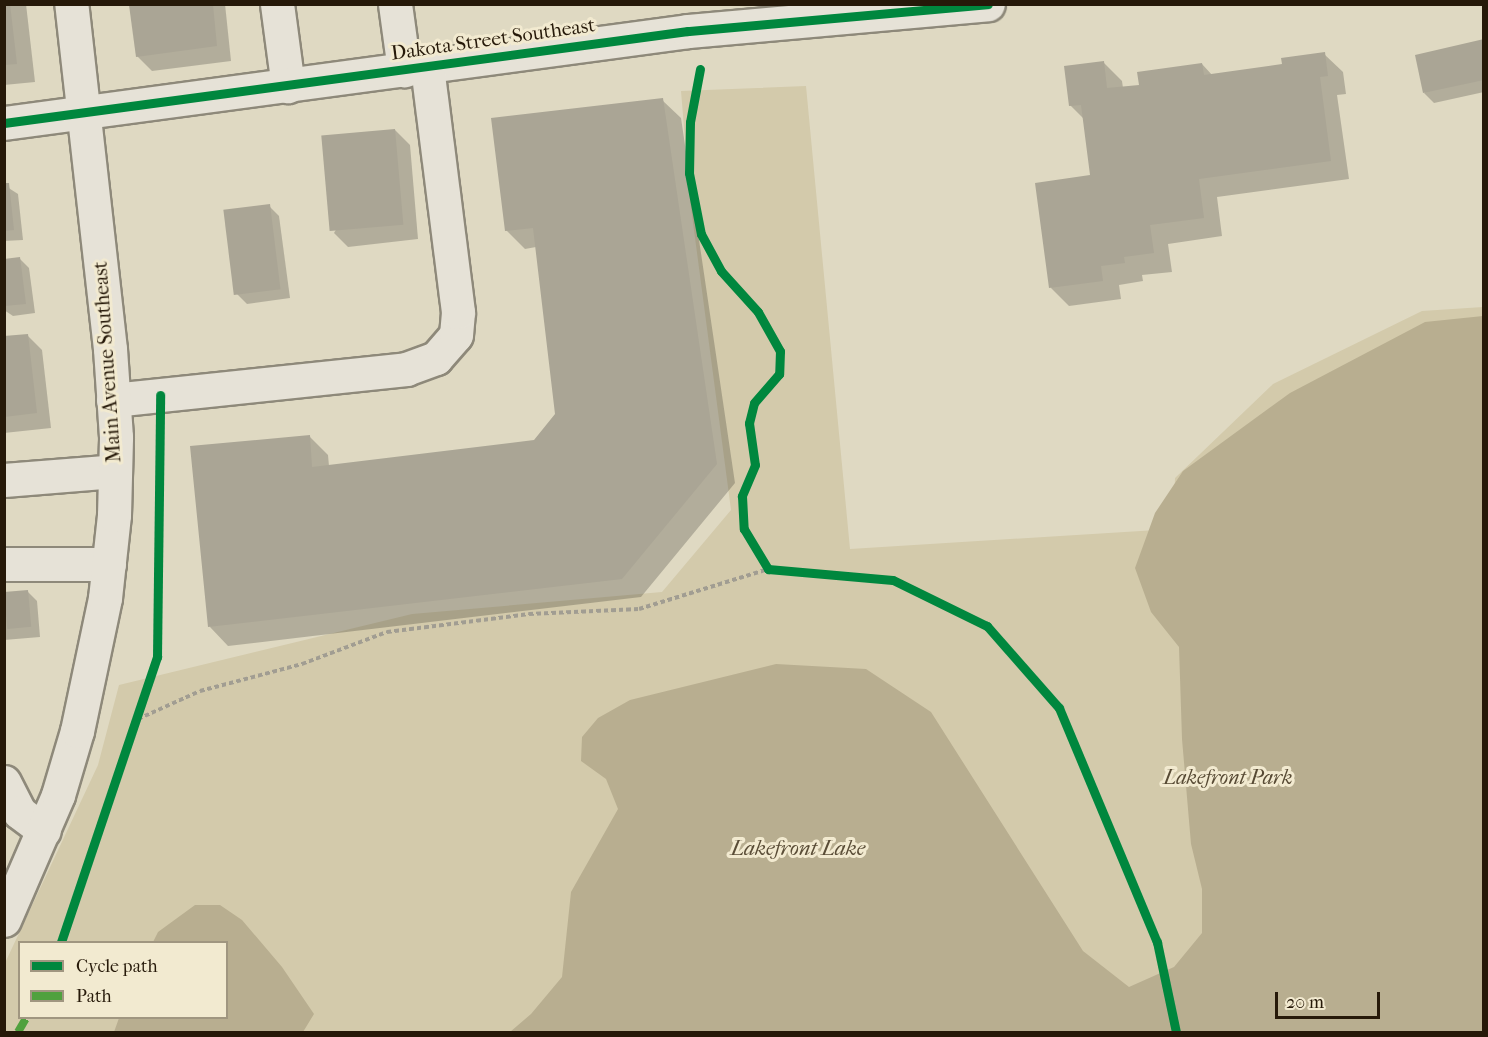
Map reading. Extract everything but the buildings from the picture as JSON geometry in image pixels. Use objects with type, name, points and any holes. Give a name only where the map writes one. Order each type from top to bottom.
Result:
[{"type":"street","name":"Main Avenue Southeast","points":[[4,920],[44,831],[77,732],[93,666],[109,564],[115,471],[113,400],[71,4]]},
{"type":"street","points":[[277,4],[288,86]]},
{"type":"street","points":[[113,400],[406,369],[436,358],[456,335],[458,312],[416,68],[395,4]]},
{"type":"street","name":"Dakota Street Southeast","points":[[4,123],[82,115],[416,68],[687,18],[988,4]]},
{"type":"street","points":[[4,480],[115,471]]},
{"type":"street","points":[[4,564],[109,564]]},
{"type":"street","points":[[4,782],[19,812],[44,831]]},
{"type":"path","points":[[700,69],[690,122],[689,173],[701,234],[721,271],[758,312],[780,351],[779,374],[754,403],[749,423],[755,465],[742,496],[744,529],[768,569]]},
{"type":"path","points":[[138,719],[200,691],[302,664],[387,632],[529,614],[639,609],[768,569],[893,580],[987,626],[1059,708],[1157,942]]},
{"type":"green space","name":"Lakefront Park","points":[[806,86],[850,549],[1173,529],[1175,478],[1273,384],[1422,311],[1483,307],[1483,1032],[5,1032],[5,963],[98,765],[119,685],[412,614],[662,592],[731,510],[690,200],[681,91]]},
{"type":"water","name":"Lakefront Lake","points":[[1483,316],[1483,1032],[510,1032],[531,1014],[562,977],[571,892],[618,809],[606,779],[581,761],[582,737],[598,718],[630,700],[776,664],[866,669],[931,712],[1083,951],[1129,987],[1174,967],[1202,933],[1202,889],[1191,844],[1182,739],[1179,647],[1151,612],[1135,568],[1155,513],[1183,471],[1290,393],[1425,322]]},
{"type":"water","points":[[195,905],[220,905],[242,920],[282,967],[314,1014],[303,1032],[114,1032],[119,1019],[228,1019],[228,941],[154,941],[158,932]]},
{"type":"marked path","points":[[18,1032],[25,1019]]},
{"type":"cycle path","points":[[4,123],[688,31],[988,4]]},
{"type":"cycle path","points":[[700,69],[690,122],[689,173],[701,234],[721,271],[758,312],[780,351],[779,374],[754,403],[749,423],[755,465],[742,496],[744,529],[768,569],[893,580],[987,626],[1059,708],[1157,942],[1176,1032]]},
{"type":"cycle path","points":[[61,941],[157,657],[160,395]]}]
